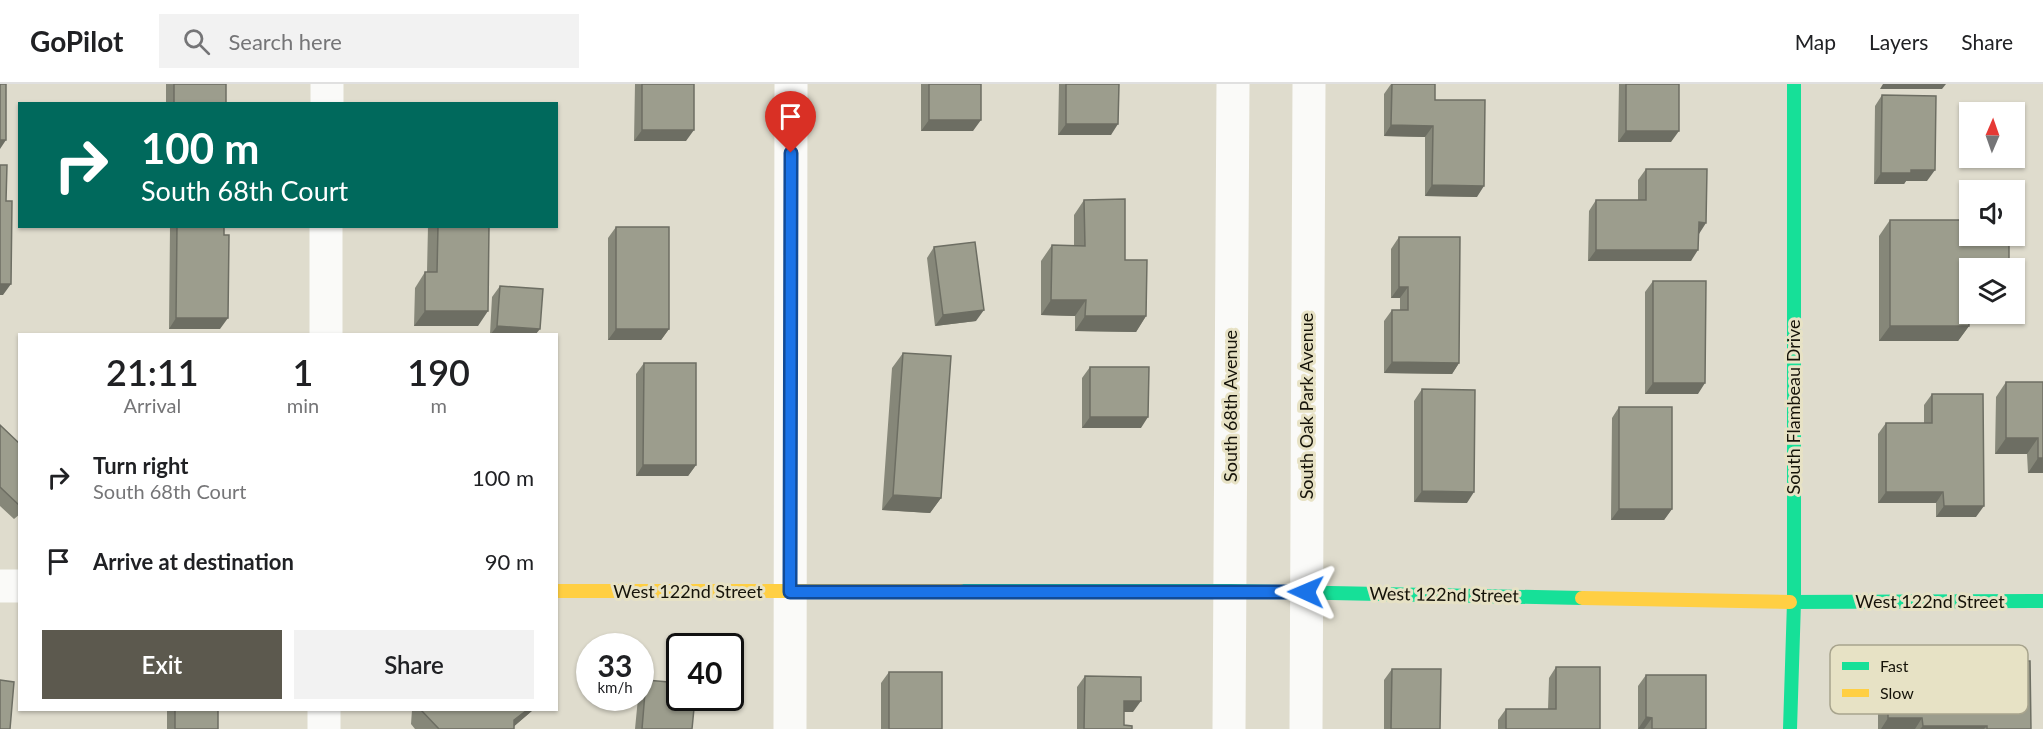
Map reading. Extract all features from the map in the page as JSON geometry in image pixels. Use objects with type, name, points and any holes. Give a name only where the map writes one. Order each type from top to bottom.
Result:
[{"type":"street","points":[[327,84],[327,102]]},
{"type":"street","points":[[790,729],[791,84]]},
{"type":"street","name":"South 68th Avenue","points":[[1229,729],[1233,84]]},
{"type":"street","name":"South Oak Park Avenue","points":[[1306,729],[1309,84]]},
{"type":"street","name":"South Flambeau Drive","points":[[1790,729],[1794,602],[1794,84]]},
{"type":"street","points":[[326,228],[326,333]]},
{"type":"street","points":[[0,586],[18,586]]},
{"type":"street","name":"West 122nd Street","points":[[558,591],[1230,591],[1794,602],[2043,602]]},
{"type":"street","points":[[324,711],[324,729]]},
{"type":"building","points":[[0,84],[6,84],[6,140],[0,140]]},
{"type":"building","points":[[174,84],[226,84],[226,102],[174,102]]},
{"type":"building","points":[[642,84],[694,84],[694,130],[642,130]]},
{"type":"building","points":[[929,84],[981,84],[981,120],[929,120]]},
{"type":"building","points":[[1066,84],[1119,84],[1118,124],[1066,124]]},
{"type":"building","points":[[1392,84],[1435,84],[1435,100],[1485,100],[1484,186],[1432,185],[1433,126],[1391,125]]},
{"type":"building","points":[[1626,84],[1679,84],[1679,131],[1626,131]]},
{"type":"building","points":[[1882,95],[1936,96],[1935,170],[1881,173]]},
{"type":"building","points":[[0,165],[7,165],[6,201],[12,201],[11,284],[0,284]]},
{"type":"building","points":[[1646,169],[1707,169],[1706,223],[1699,222],[1698,250],[1596,250],[1596,200],[1646,200]]},
{"type":"building","points":[[1125,199],[1125,260],[1147,260],[1146,316],[1085,316],[1086,300],[1051,300],[1052,245],[1085,246],[1084,200]]},
{"type":"building","points":[[1890,220],[1959,220],[1959,246],[2009,246],[2009,258],[1959,258],[1959,324],[1969,324],[1969,326],[1890,326]]},
{"type":"building","points":[[616,227],[669,227],[669,329],[616,329]]},
{"type":"building","points":[[177,228],[224,228],[224,235],[229,235],[228,318],[176,318]]},
{"type":"building","points":[[438,228],[489,228],[488,311],[425,311],[425,272],[437,272]]},
{"type":"building","points":[[1399,237],[1460,237],[1459,363],[1392,362],[1392,310],[1408,310],[1408,287],[1399,287]]},
{"type":"building","points":[[975,242],[984,310],[943,315],[934,247]]},
{"type":"building","points":[[1653,281],[1706,281],[1705,383],[1653,383]]},
{"type":"building","points":[[500,286],[543,289],[540,329],[497,326]]},
{"type":"building","points":[[903,353],[951,356],[941,498],[893,495]]},
{"type":"building","points":[[644,363],[696,363],[696,465],[643,465]]},
{"type":"building","points":[[1090,367],[1149,367],[1148,417],[1090,417]]},
{"type":"building","points":[[2006,382],[2043,382],[2043,458],[2038,458],[2038,438],[2006,438]]},
{"type":"building","points":[[1422,389],[1475,390],[1474,492],[1422,491]]},
{"type":"building","points":[[1932,394],[1983,394],[1984,506],[1944,506],[1943,492],[1886,492],[1886,423],[1932,423]]},
{"type":"building","points":[[1619,407],[1672,407],[1672,509],[1619,509]]},
{"type":"building","points":[[0,425],[18,442],[18,504],[0,487]]},
{"type":"building","points":[[2028,661],[2030,661],[2031,729],[1923,726],[1922,718],[1888,718],[1888,714],[2028,714]]},
{"type":"building","points":[[1556,667],[1600,667],[1600,729],[1506,729],[1506,709],[1556,709]]},
{"type":"building","points":[[1392,669],[1441,669],[1440,729],[1391,729]]},
{"type":"building","points":[[889,672],[942,672],[942,729],[889,729]]},
{"type":"building","points":[[1646,675],[1706,675],[1706,729],[1652,729],[1652,718],[1646,717]]},
{"type":"building","points":[[1085,676],[1141,677],[1141,701],[1124,701],[1124,725],[1132,726],[1132,729],[1084,729]]},
{"type":"building","points":[[0,680],[14,682],[10,729],[0,729]]},
{"type":"building","points":[[654,681],[666,682],[666,711],[694,711],[692,729],[642,729],[643,711],[654,711]]},
{"type":"building","points":[[175,711],[218,711],[218,729],[175,729]]},
{"type":"building","points":[[422,711],[526,711],[514,720],[514,729],[439,729]]},
{"type":"traffic: fast","points":[[1790,729],[1794,602],[1794,84]]},
{"type":"traffic: fast","points":[[960,591],[1230,591],[1582,598]]},
{"type":"traffic: fast","points":[[1790,602],[2043,601]]},
{"type":"traffic: slow","points":[[558,591],[960,591]]},
{"type":"traffic: slow","points":[[1582,598],[1790,602]]},
{"type":"route","points":[[791,153],[790,592],[1306,592]]}]
